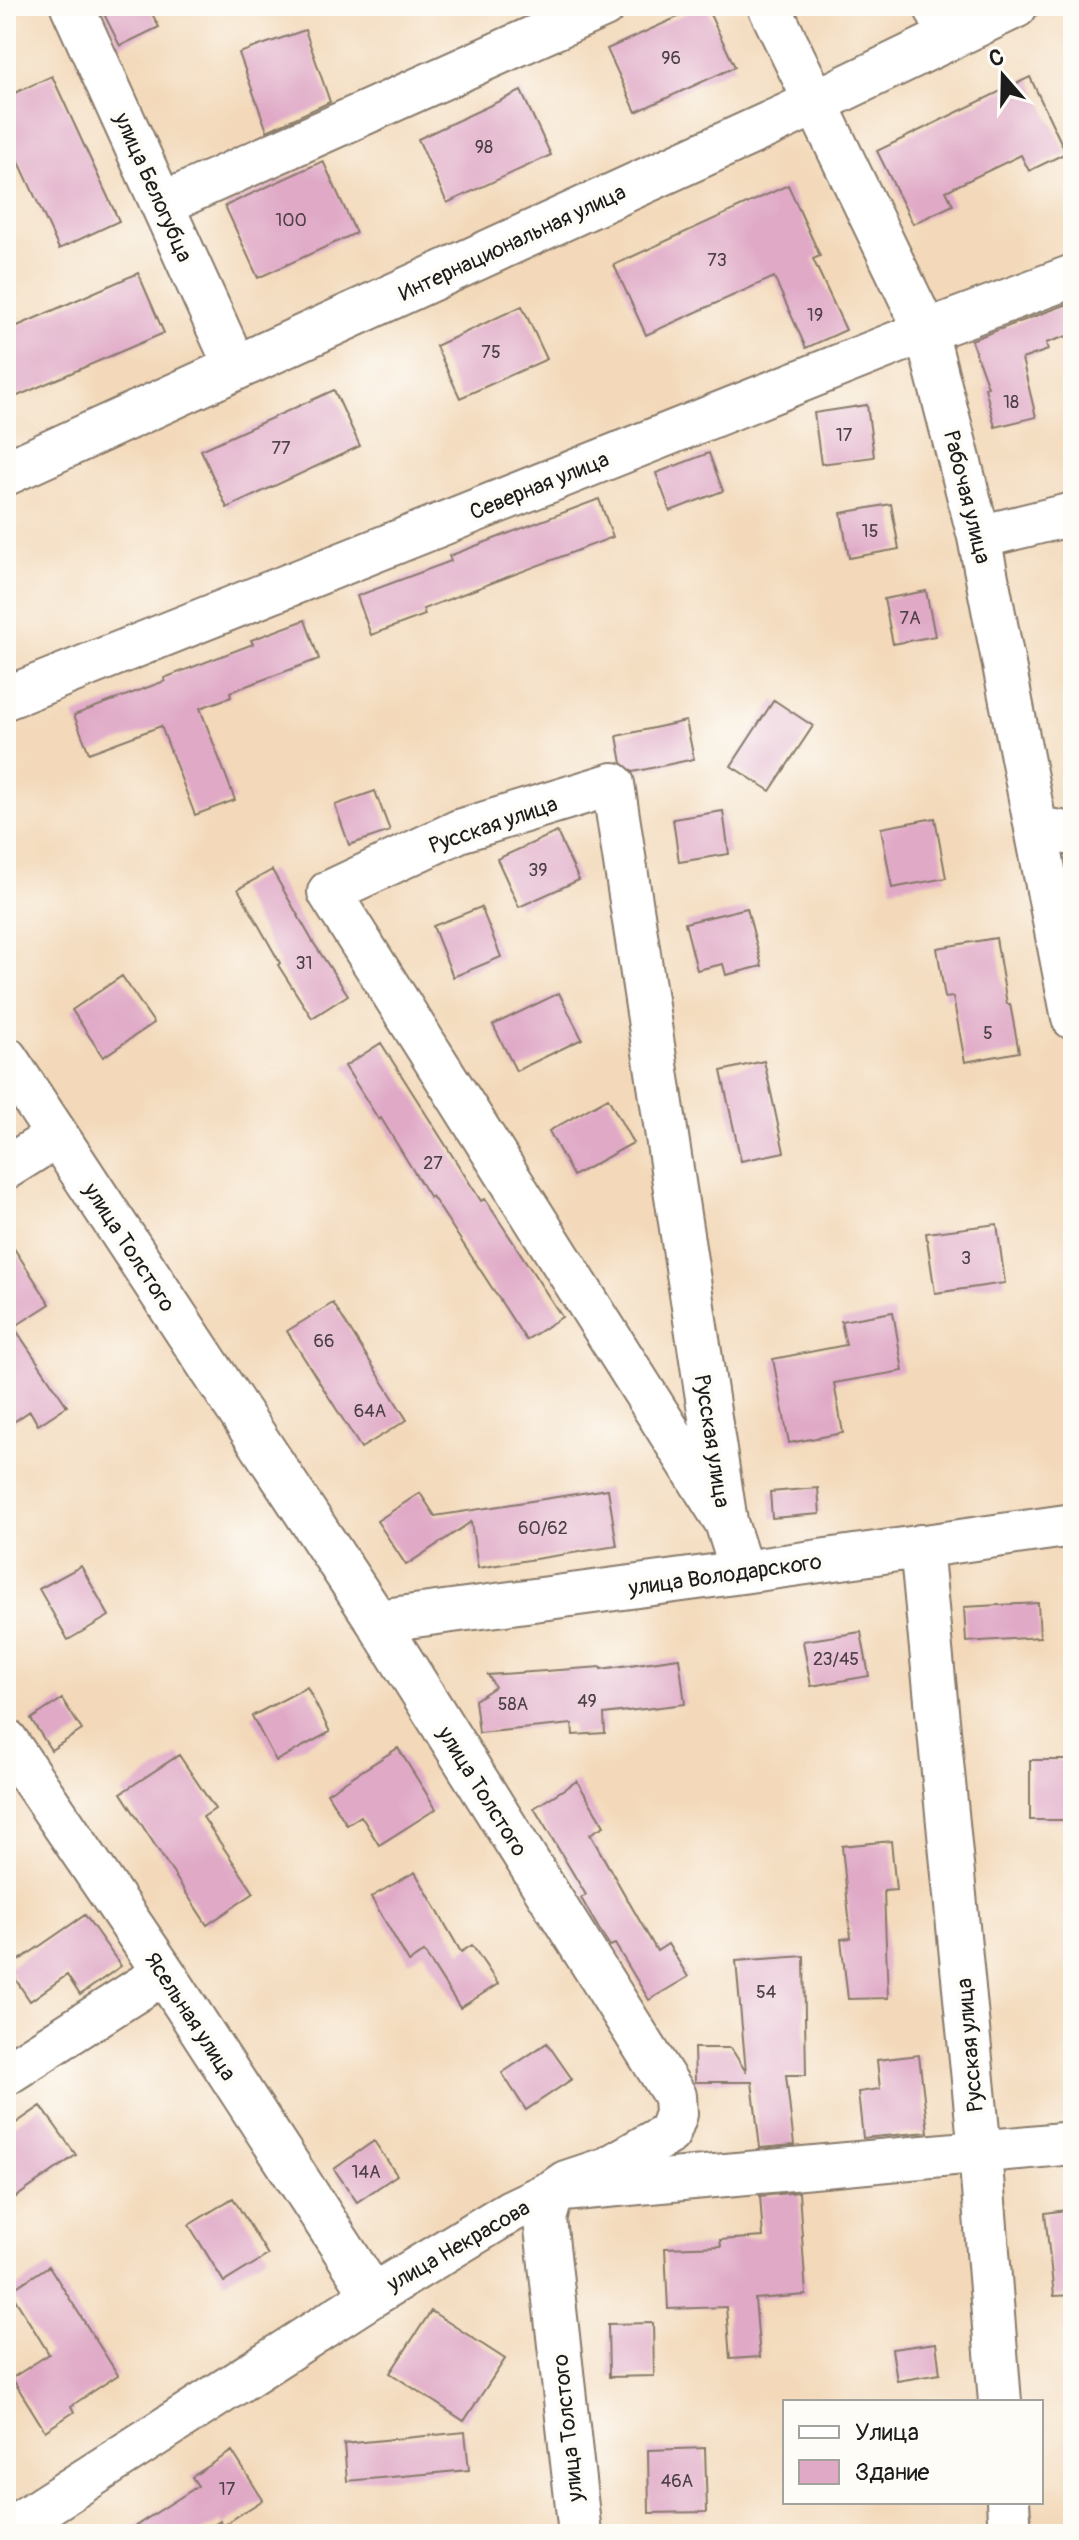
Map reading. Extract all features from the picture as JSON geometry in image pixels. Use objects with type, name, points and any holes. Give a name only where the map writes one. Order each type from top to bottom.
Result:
[{"type":"main road","name":"Интернациональная улица","points":[[6,473],[815,103],[942,22],[1015,6]]},
{"type":"street","name":"улица Белогубца","points":[[72,6],[236,368]]},
{"type":"street","points":[[162,204],[604,6]]},
{"type":"street","name":"Рабочая улица","points":[[769,6],[926,331],[1054,831],[1073,1018]]},
{"type":"street","name":"Северная улица","points":[[6,698],[926,331],[1073,276]]},
{"type":"street","points":[[979,537],[1073,514]]},
{"type":"street","name":"Русская улица","points":[[726,1522],[329,892],[459,831],[613,784],[726,1522],[742,1572]]},
{"type":"street","name":"улица Толстого","points":[[6,1058],[377,1621],[675,2096],[676,2114],[669,2133],[608,2168],[566,2182],[553,2191],[545,2219],[580,2534]]},
{"type":"street","points":[[6,1168],[57,1136]]},
{"type":"street","name":"улица Володарского","points":[[377,1621],[1073,1525]]},
{"type":"street","name":"Русская улица","points":[[921,1546],[980,2152],[1000,2400]]},
{"type":"street","name":"Ясельная улица","points":[[6,1740],[164,1973],[373,2295]]},
{"type":"street","points":[[6,2074],[164,1973]]},
{"type":"street","name":"улица Некрасова","points":[[6,2531],[373,2295],[511,2211],[553,2191],[1073,2143]]},
{"type":"street","points":[[1008,2504],[1010,2534]]},
{"type":"building","points":[[100,6],[148,6],[159,27],[120,46]]},
{"type":"building","points":[[706,6],[735,67],[636,112],[607,49]]},
{"type":"building","points":[[305,30],[330,102],[267,131],[239,53]]},
{"type":"building","points":[[52,76],[119,221],[59,249],[15,153],[6,157],[6,97]]},
{"type":"building","points":[[1030,77],[1066,153],[1029,171],[1021,155],[946,191],[953,205],[913,224],[877,151]]},
{"type":"building","points":[[521,91],[551,155],[447,203],[418,139]]},
{"type":"building","points":[[323,161],[356,233],[258,278],[225,206]]},
{"type":"building","points":[[788,185],[820,256],[813,259],[846,330],[806,348],[774,277],[646,335],[614,265]]},
{"type":"building","points":[[138,273],[164,333],[6,401],[6,331]]},
{"type":"building","points":[[1073,302],[1073,334],[1046,343],[1048,350],[1022,359],[1036,417],[995,427],[985,388],[988,387],[971,340]]},
{"type":"building","points":[[522,306],[547,359],[460,398],[436,346]]},
{"type":"building","points":[[334,390],[360,446],[227,508],[201,450]]},
{"type":"building","points":[[867,405],[874,457],[821,464],[814,413]]},
{"type":"building","points":[[709,453],[723,491],[670,511],[656,473]]},
{"type":"building","points":[[599,499],[613,537],[423,609],[425,615],[371,635],[357,596],[451,561],[449,556]]},
{"type":"building","points":[[891,504],[899,549],[849,558],[841,513]]},
{"type":"building","points":[[926,591],[935,636],[893,644],[884,599]]},
{"type":"building","points":[[305,620],[319,659],[230,692],[231,697],[200,708],[235,800],[195,815],[161,726],[89,753],[74,715],[165,681],[164,678],[253,644],[251,640]]},
{"type":"building","points":[[774,700],[813,726],[770,791],[731,766]]},
{"type":"building","points":[[686,721],[694,759],[633,772],[622,763],[617,736]]},
{"type":"building","points":[[375,791],[390,831],[349,845],[335,805]]},
{"type":"building","points":[[723,811],[729,854],[679,862],[673,819]]},
{"type":"building","points":[[935,818],[946,878],[892,888],[881,828]]},
{"type":"building","points":[[557,832],[579,880],[519,907],[497,859]]},
{"type":"building","points":[[272,870],[348,995],[312,1018],[278,965],[280,963],[238,889]]},
{"type":"building","points":[[481,907],[501,957],[453,977],[433,926]]},
{"type":"building","points":[[747,908],[762,966],[726,975],[723,964],[697,970],[685,923]]},
{"type":"building","points":[[996,938],[1019,1052],[965,1062],[953,997],[945,998],[937,948]]},
{"type":"building","points":[[122,976],[154,1023],[103,1057],[72,1010]]},
{"type":"building","points":[[559,993],[582,1039],[516,1071],[493,1025]]},
{"type":"building","points":[[381,1043],[481,1201],[485,1199],[562,1317],[526,1340],[345,1066]]},
{"type":"building","points":[[764,1061],[784,1152],[741,1161],[721,1071]]},
{"type":"building","points":[[608,1098],[633,1143],[573,1176],[549,1131]]},
{"type":"building","points":[[997,1224],[1005,1283],[935,1293],[926,1233]]},
{"type":"building","points":[[6,1236],[50,1304],[14,1327],[67,1406],[38,1425],[30,1411],[6,1427]]},
{"type":"building","points":[[333,1303],[407,1420],[361,1448],[287,1331]]},
{"type":"building","points":[[893,1312],[903,1371],[834,1383],[843,1433],[789,1443],[773,1359],[846,1345],[841,1321]]},
{"type":"building","points":[[818,1488],[820,1514],[772,1518],[770,1492]]},
{"type":"building","points":[[608,1489],[617,1546],[478,1568],[471,1522],[406,1565],[377,1521],[420,1493],[435,1516]]},
{"type":"building","points":[[81,1566],[109,1616],[68,1640],[39,1589]]},
{"type":"building","points":[[1038,1603],[1040,1637],[966,1642],[964,1607]]},
{"type":"building","points":[[861,1632],[869,1676],[811,1686],[803,1641]]},
{"type":"building","points":[[679,1658],[685,1704],[604,1714],[605,1733],[573,1735],[572,1724],[479,1733],[475,1700],[495,1687],[488,1675],[601,1669]]},
{"type":"building","points":[[307,1687],[330,1732],[276,1761],[252,1716]]},
{"type":"building","points":[[62,1699],[82,1730],[51,1750],[31,1719]]},
{"type":"building","points":[[398,1748],[436,1809],[379,1845],[361,1816],[347,1825],[327,1793]]},
{"type":"building","points":[[179,1755],[215,1809],[203,1817],[254,1893],[207,1925],[121,1793]]},
{"type":"building","points":[[1030,1760],[1073,1760],[1073,1820],[1030,1820]]},
{"type":"building","points":[[577,1781],[604,1826],[590,1834],[657,1951],[668,1944],[688,1977],[649,2000],[615,1944],[610,1946],[599,1929],[581,1898],[586,1895],[534,1808]]},
{"type":"building","points":[[891,1841],[896,1890],[884,1891],[888,1998],[848,1999],[841,1939],[851,1938],[842,1846]]},
{"type":"building","points":[[415,1872],[461,1952],[472,1945],[498,1984],[460,2008],[424,1952],[409,1962],[371,1897]]},
{"type":"building","points":[[85,1915],[121,1966],[80,1995],[67,1975],[30,2001],[8,1968]]},
{"type":"building","points":[[804,1956],[806,2075],[786,2075],[794,2145],[760,2148],[752,2082],[695,2082],[694,2048],[731,2048],[746,2072],[736,1961]]},
{"type":"building","points":[[547,2043],[572,2079],[526,2110],[502,2073]]},
{"type":"building","points":[[919,2055],[928,2132],[863,2138],[858,2092],[880,2089],[877,2060]]},
{"type":"building","points":[[41,2106],[76,2155],[6,2204],[6,2130]]},
{"type":"building","points":[[374,2141],[397,2175],[357,2202],[334,2169]]},
{"type":"building","points":[[799,2192],[806,2295],[755,2299],[760,2357],[730,2359],[726,2307],[668,2309],[665,2248],[721,2246],[720,2240],[763,2237],[760,2196]]},
{"type":"building","points":[[233,2198],[268,2255],[224,2282],[189,2225]]},
{"type":"building","points":[[1073,2209],[1073,2295],[1054,2296],[1045,2213]]},
{"type":"building","points":[[49,2266],[118,2375],[71,2406],[74,2412],[45,2431],[12,2378],[49,2354],[10,2291]]},
{"type":"building","points":[[431,2311],[505,2359],[464,2421],[390,2373]]},
{"type":"building","points":[[653,2323],[654,2376],[609,2377],[608,2324]]},
{"type":"building","points":[[936,2343],[940,2374],[897,2381],[892,2349]]},
{"type":"building","points":[[465,2432],[469,2470],[347,2481],[344,2444]]},
{"type":"building","points":[[705,2448],[707,2512],[649,2513],[648,2450]]},
{"type":"building","points":[[232,2451],[263,2500],[222,2526],[220,2521],[200,2534],[123,2534],[198,2486],[192,2477]]}]
